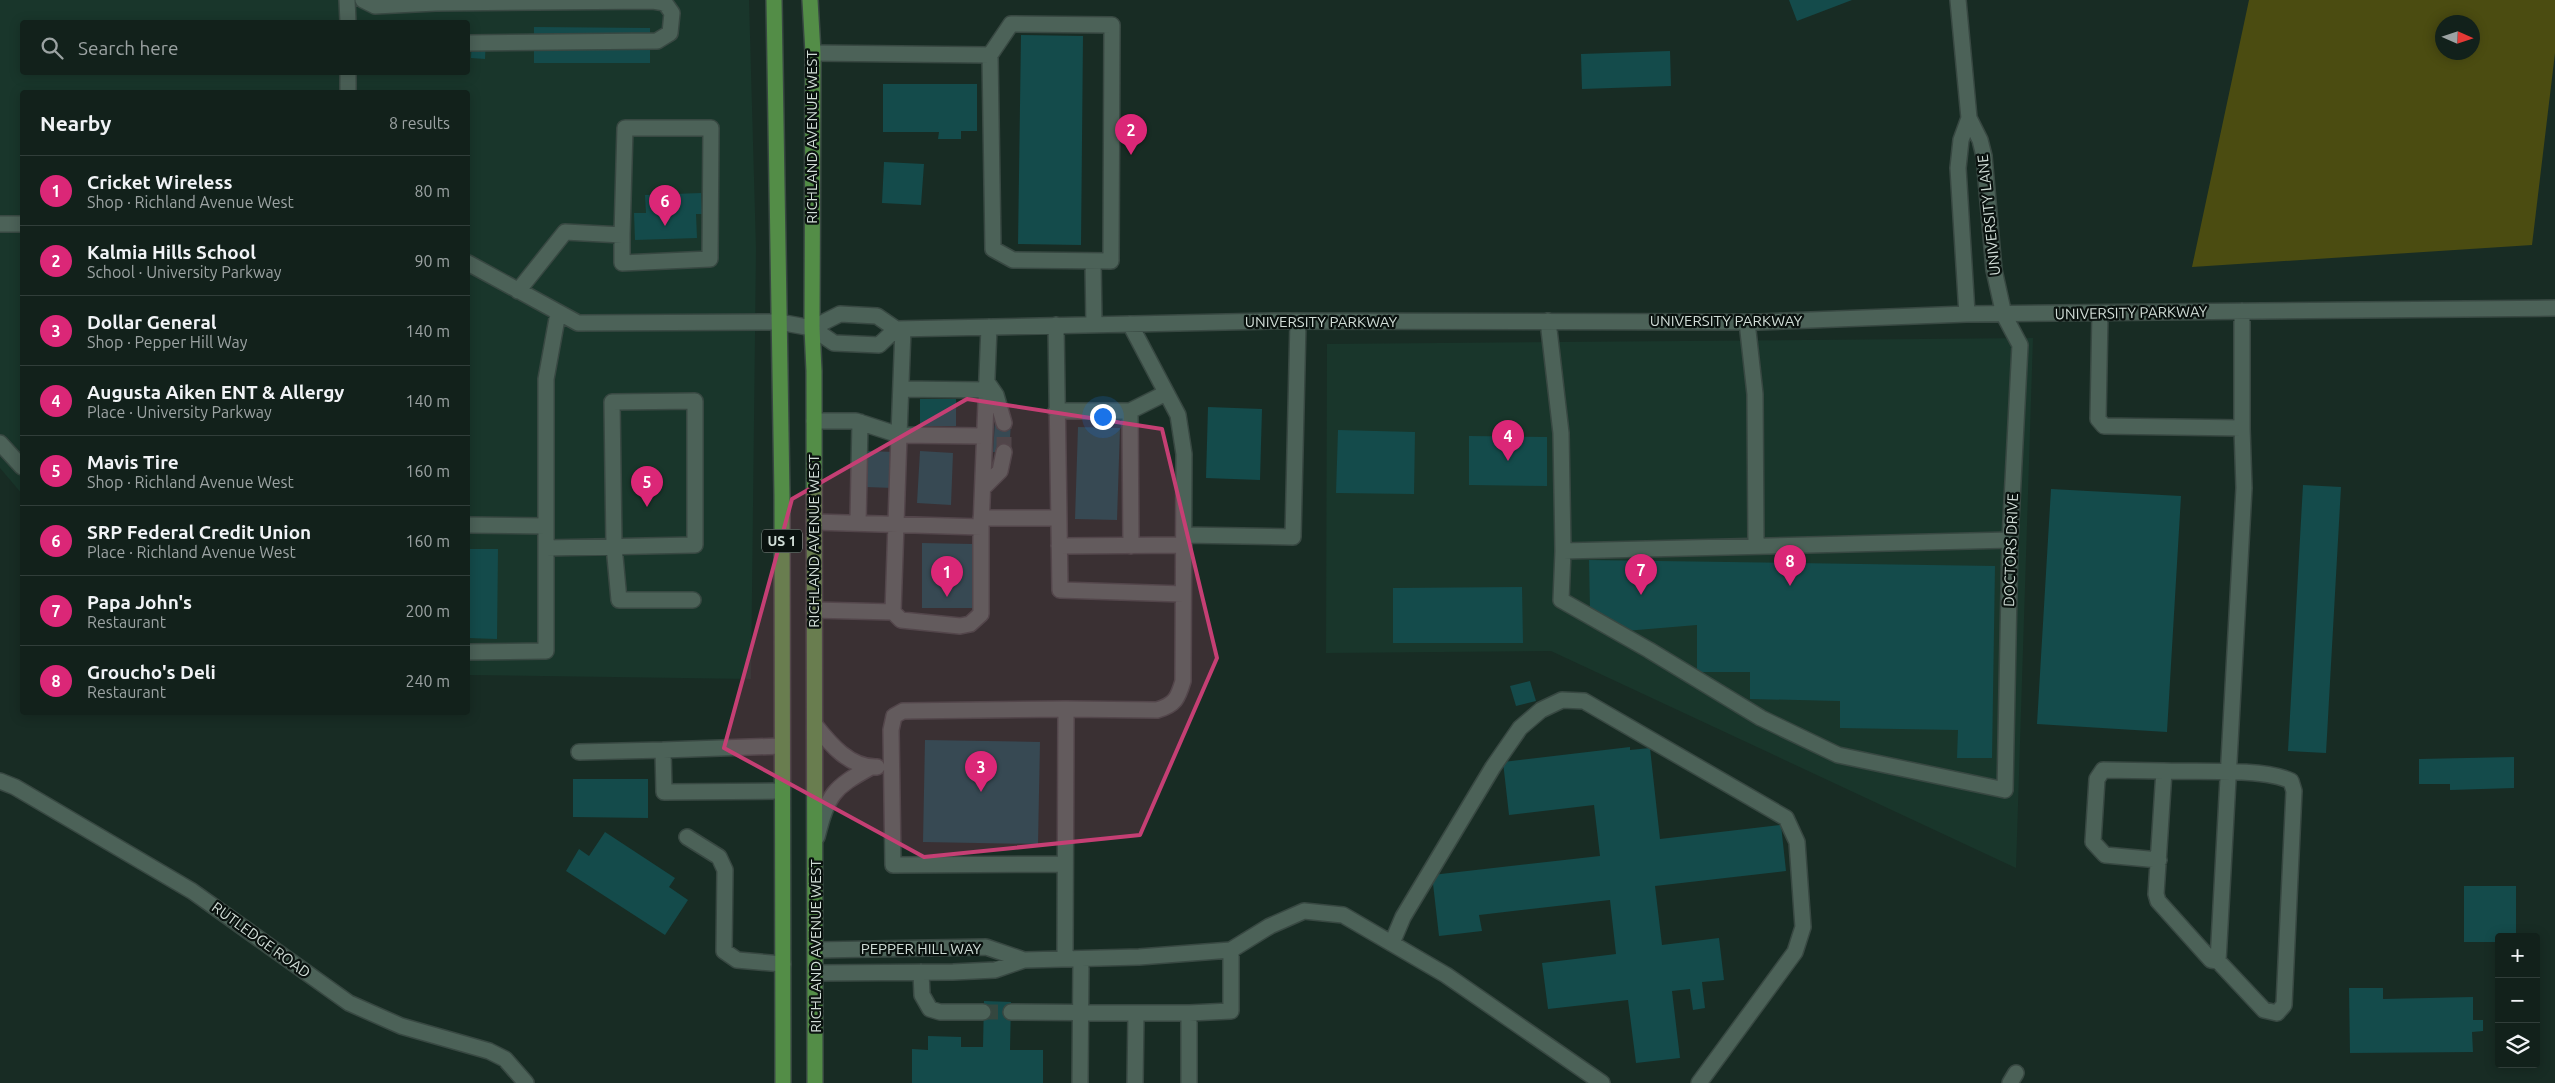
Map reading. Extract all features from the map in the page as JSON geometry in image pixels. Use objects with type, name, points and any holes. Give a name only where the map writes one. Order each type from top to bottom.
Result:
[{"type":"main road","name":"US 1","points":[[774,0],[782,495],[783,1083]]},
{"type":"main road","name":"RICHLAND AVENUE WEST","points":[[810,0],[814,52],[812,328],[814,421],[816,1083]]},
{"type":"street","points":[[347,0],[348,20]]},
{"type":"street","points":[[363,0],[375,6],[436,3],[653,2],[665,3],[672,13],[670,33],[657,41],[470,43]]},
{"type":"street","name":"UNIVERSITY LANE","points":[[1958,0],[1969,118],[1980,140],[1984,156],[1994,270],[2004,314]]},
{"type":"street","points":[[1011,24],[1112,25],[1111,261],[1013,260],[993,249],[990,55],[1011,24]]},
{"type":"street","points":[[470,52],[491,51],[524,43]]},
{"type":"street","points":[[814,52],[990,55]]},
{"type":"street","points":[[348,75],[348,90]]},
{"type":"street","name":"UNIVERSITY LANE","points":[[1967,314],[1958,168],[1961,140],[1969,118]]},
{"type":"street","points":[[625,128],[711,128],[710,259],[622,263],[622,235],[625,128]]},
{"type":"street","points":[[0,224],[20,224]]},
{"type":"street","points":[[518,291],[565,232],[622,235]]},
{"type":"street","points":[[1093,261],[1094,325]]},
{"type":"street","points":[[470,265],[578,324],[779,322],[812,328],[834,343],[879,345],[900,329]]},
{"type":"street","name":"UNIVERSITY PARKWAY","points":[[900,329],[1298,322],[1747,322],[1967,314],[2555,308]]},
{"type":"street","points":[[2218,961],[2230,773],[2244,488],[2242,311]]},
{"type":"street","points":[[470,652],[546,652],[546,379],[558,313]]},
{"type":"street","points":[[2100,313],[2098,419],[2104,426],[2242,428]]},
{"type":"street","points":[[812,328],[840,314],[877,316],[900,329]]},
{"type":"street","name":"DOCTORS DRIVE","points":[[1563,551],[1561,600],[1649,650],[1761,718],[1838,755],[2004,790],[2010,540],[2020,344],[2004,314]]},
{"type":"street","points":[[1548,321],[1560,433],[1563,551],[2010,540]]},
{"type":"street","points":[[1059,546],[1131,546],[1184,540],[1293,537],[1298,322]]},
{"type":"street","points":[[1747,322],[1755,394],[1756,546]]},
{"type":"street","points":[[1065,864],[893,865],[891,730],[894,716],[903,712],[1066,709],[1157,710],[1170,707],[1179,695],[1183,681],[1184,454],[1178,415],[1130,324]]},
{"type":"street","points":[[1056,325],[1060,590],[1183,594]]},
{"type":"street","points":[[814,610],[893,612],[901,620],[960,626],[970,624],[981,614],[981,522],[989,327]]},
{"type":"street","points":[[893,612],[901,389],[900,329]]},
{"type":"street","points":[[901,389],[986,386],[996,395],[1004,423]]},
{"type":"street","points":[[1056,411],[1130,411],[1166,393]]},
{"type":"street","points":[[546,548],[614,546],[695,545],[695,400],[612,402],[614,546],[620,600],[693,600]]},
{"type":"street","points":[[1130,411],[1131,546]]},
{"type":"street","points":[[814,421],[860,422],[899,435],[984,436]]},
{"type":"street","points":[[858,523],[860,422]]},
{"type":"street","points":[[0,443],[20,465]]},
{"type":"street","points":[[983,488],[1000,471],[1004,452]]},
{"type":"street","points":[[814,522],[897,526],[1058,518]]},
{"type":"street","points":[[470,526],[546,526]]},
{"type":"street","points":[[1392,943],[1403,917],[1493,767],[1520,728],[1541,710],[1562,700],[1584,701],[1786,818],[1797,842],[1803,927],[1795,952],[1699,1083]]},
{"type":"street","points":[[1065,959],[1066,709]]},
{"type":"street","points":[[815,725],[831,745],[846,757],[871,767],[891,767]]},
{"type":"street","points":[[579,752],[782,746]]},
{"type":"street","points":[[664,750],[664,792],[782,791]]},
{"type":"street","points":[[816,841],[824,811],[834,791],[846,781],[871,767]]},
{"type":"street","points":[[2159,860],[2105,854],[2098,850],[2093,842],[2097,779],[2103,770],[2164,771],[2279,775],[2290,781],[2294,791],[2284,1005],[2277,1013],[2264,1010],[2218,961],[2211,960],[2158,901],[2156,894],[2159,860],[2164,771]]},
{"type":"street","name":"RUTLEDGE ROAD","points":[[0,781],[101,836],[192,890],[349,1003],[401,1026],[489,1051],[505,1058],[526,1083]]},
{"type":"street","points":[[687,837],[719,857],[724,870],[724,951],[737,960],[783,964]]},
{"type":"street","points":[[1011,1012],[1190,1013],[1231,1011],[1231,950],[1270,926],[1304,911],[1343,915],[1446,975],[1602,1083]]},
{"type":"street","name":"PEPPER HILL WAY","points":[[816,950],[986,947],[1024,960]]},
{"type":"street","name":"PEPPER HILL WAY","points":[[816,973],[995,970],[1024,960],[1139,957],[1231,950]]},
{"type":"street","points":[[1080,1083],[1082,959]]},
{"type":"street","points":[[921,972],[922,995],[930,1009],[940,1012],[983,1012]]},
{"type":"street","points":[[1135,1083],[1136,1013]]},
{"type":"street","points":[[1189,1083],[1190,1013]]},
{"type":"highlighted area","points":[[967,399],[1162,429],[1217,658],[1140,835],[924,857],[724,748],[792,499]]},
{"type":"shaded area","points":[[0,0],[749,0],[756,249],[751,679],[470,675],[470,90],[20,90],[20,492],[0,468]]},
{"type":"shaded area","points":[[2249,0],[2555,0],[2555,53],[2532,245],[2192,267]]},
{"type":"shaded area","points":[[2033,338],[2016,868],[1551,651],[1326,653],[1327,344]]},
{"type":"building","points":[[1789,0],[1852,0],[1797,21]]},
{"type":"building","points":[[534,27],[650,28],[650,63],[534,63]]},
{"type":"building","points":[[1021,35],[1083,36],[1081,245],[1018,244]]},
{"type":"building","points":[[472,37],[486,38],[485,59],[471,58]]},
{"type":"building","points":[[1670,51],[1671,86],[1582,89],[1581,54]]},
{"type":"building","points":[[883,84],[977,84],[977,131],[961,131],[961,139],[938,139],[939,132],[883,132]]},
{"type":"building","points":[[884,162],[924,164],[921,205],[882,203]]},
{"type":"building","points":[[701,193],[702,214],[696,214],[697,238],[635,240],[634,213],[646,213],[645,195]]},
{"type":"building","points":[[920,399],[956,399],[956,426],[920,426]]},
{"type":"building","points":[[1208,407],[1262,409],[1260,480],[1206,478]]},
{"type":"building","points":[[995,422],[1011,423],[1009,453],[993,452]]},
{"type":"building","points":[[1078,427],[1120,428],[1117,520],[1075,519]]},
{"type":"building","points":[[1338,430],[1415,432],[1414,494],[1336,493]]},
{"type":"building","points":[[1469,436],[1547,437],[1547,486],[1469,485]]},
{"type":"building","points":[[868,451],[895,452],[893,488],[866,487]]},
{"type":"building","points":[[920,451],[953,453],[951,505],[917,503]]},
{"type":"building","points":[[2303,485],[2341,487],[2326,753],[2288,751]]},
{"type":"building","points":[[2051,489],[2181,496],[2167,732],[2037,724]]},
{"type":"building","points":[[922,543],[972,544],[973,608],[922,608]]},
{"type":"building","points":[[470,549],[498,549],[497,639],[470,638]]},
{"type":"building","points":[[1589,560],[1995,566],[1992,758],[1957,758],[1958,730],[1840,728],[1840,701],[1750,699],[1750,672],[1697,672],[1697,625],[1625,631],[1590,609]]},
{"type":"building","points":[[1522,587],[1523,643],[1393,643],[1393,588]]},
{"type":"building","points":[[1530,681],[1536,701],[1516,706],[1510,686]]},
{"type":"building","points":[[925,740],[1040,742],[1038,844],[923,842]]},
{"type":"building","points":[[1630,747],[1630,750],[1650,748],[1660,839],[1781,825],[1786,871],[1655,886],[1662,945],[1719,938],[1724,980],[1702,982],[1705,1008],[1693,1010],[1690,989],[1672,991],[1680,1058],[1636,1063],[1628,1000],[1548,1009],[1542,963],[1616,954],[1610,900],[1479,915],[1482,931],[1439,936],[1432,875],[1600,856],[1594,805],[1509,815],[1503,762]]},
{"type":"building","points":[[2514,757],[2514,788],[2450,790],[2450,784],[2419,784],[2419,759]]},
{"type":"building","points":[[573,779],[648,779],[648,818],[573,817]]},
{"type":"building","points":[[605,832],[675,878],[669,887],[688,900],[665,935],[566,871],[579,849],[589,856]]},
{"type":"building","points":[[2464,886],[2516,886],[2516,933],[2495,933],[2495,942],[2464,942]]},
{"type":"building","points":[[2349,988],[2383,988],[2383,999],[2473,997],[2473,1020],[2483,1020],[2483,1031],[2472,1032],[2473,1052],[2350,1053]]},
{"type":"building","points":[[984,1001],[1011,1002],[1010,1050],[1043,1050],[1043,1083],[912,1083],[912,1049],[928,1050],[928,1036],[961,1037],[961,1047],[983,1047]]},
{"type":"tunnel","points":[[1004,423],[1004,452]]},
{"type":"tunnel","points":[[983,1012],[1011,1012]]},
{"type":"place","name":"Kalmia Hills School","points":[[1131,155]]},
{"type":"place","name":"SRP Federal Credit Union","points":[[665,226]]},
{"type":"place","name":"Augusta Aiken ENT & Allergy","points":[[1508,461]]},
{"type":"place","name":"Mavis Tire","points":[[647,507]]},
{"type":"place","name":"Groucho's Deli","points":[[1790,586]]},
{"type":"place","name":"Papa John's","points":[[1641,595]]},
{"type":"place","name":"Cricket Wireless","points":[[947,597]]},
{"type":"place","name":"Dollar General","points":[[981,792]]}]
